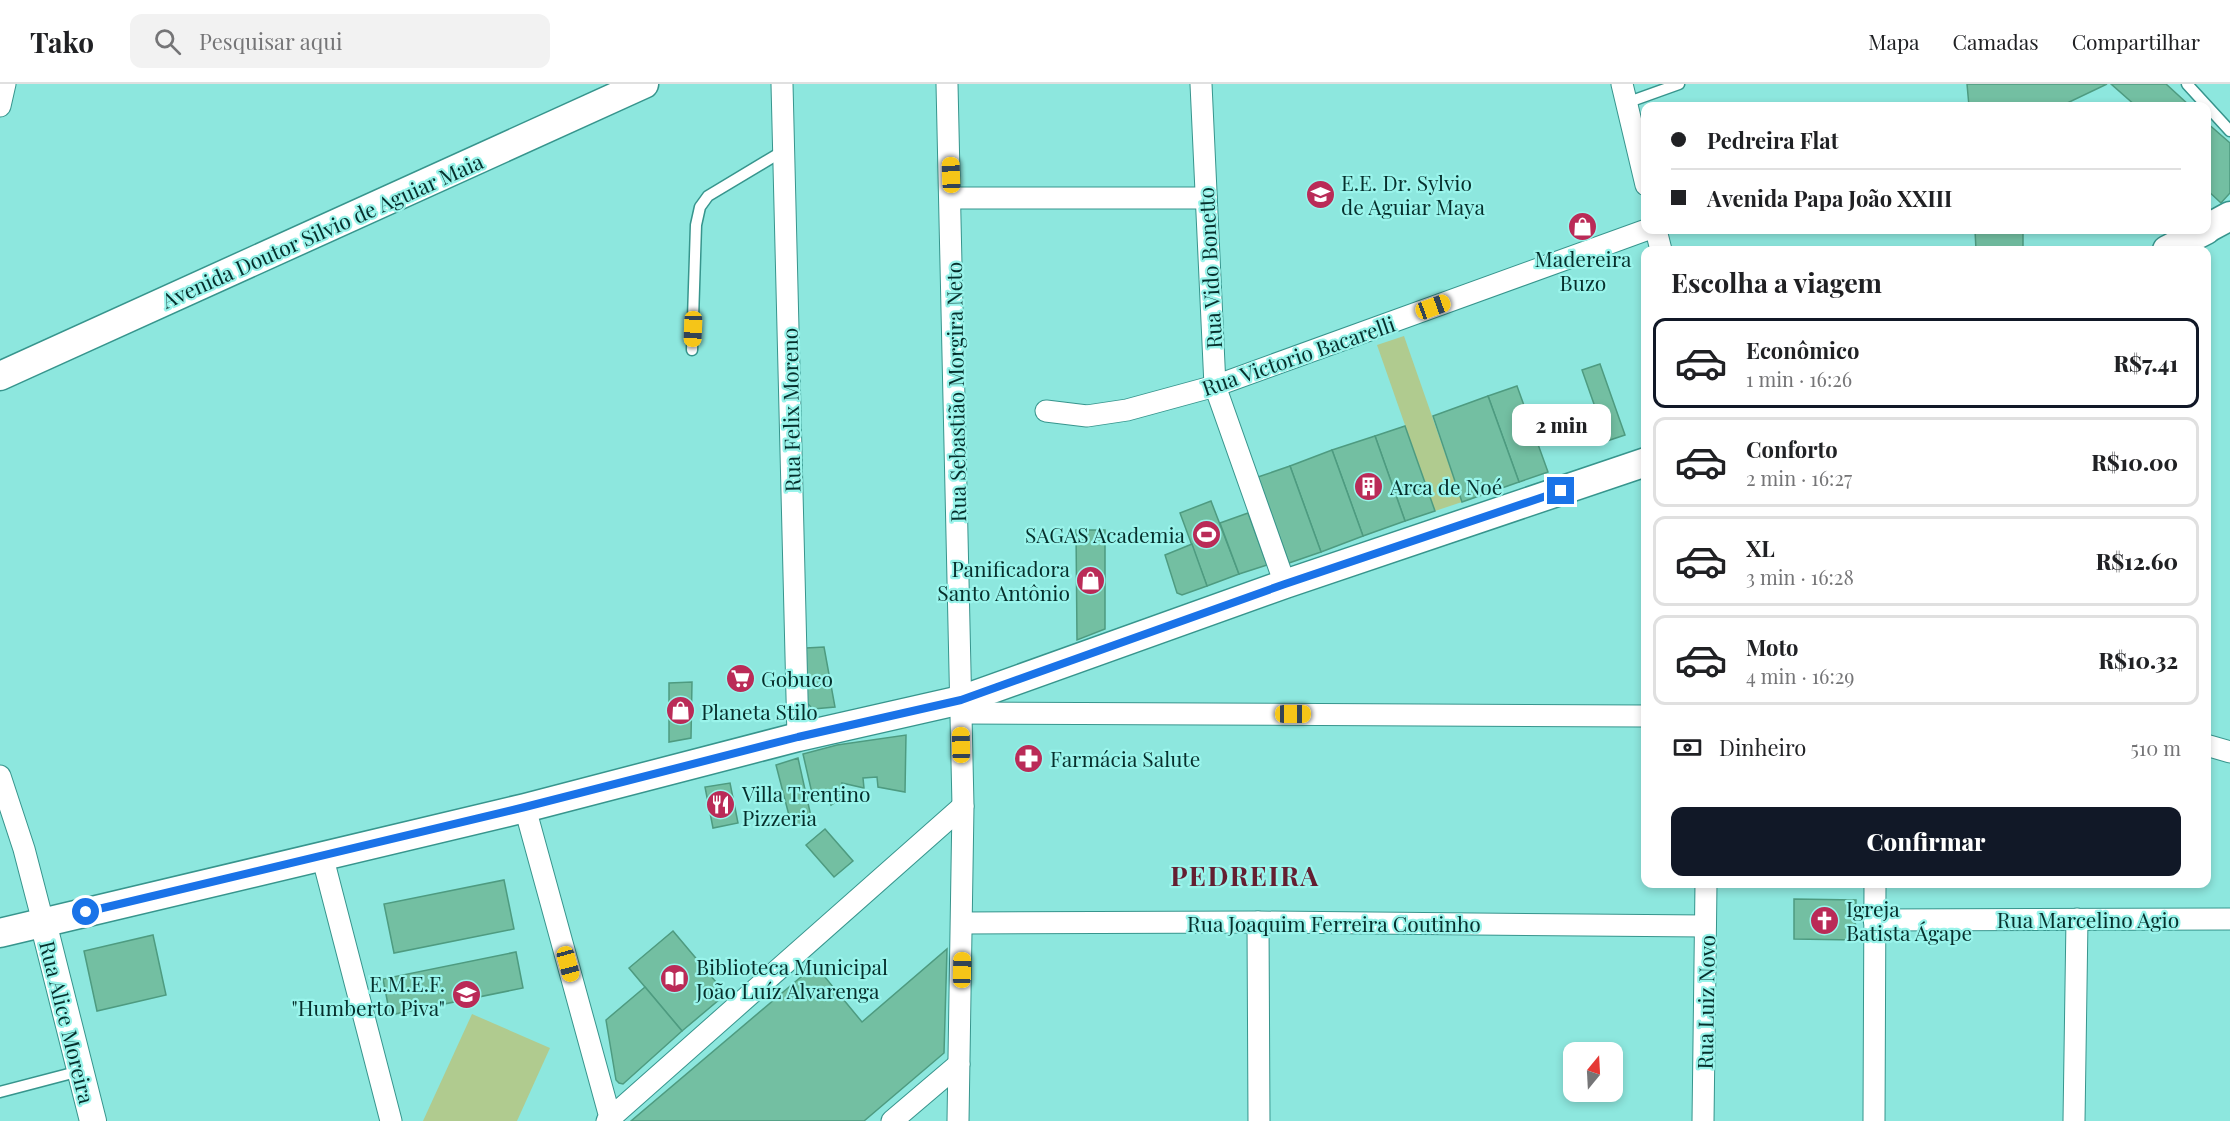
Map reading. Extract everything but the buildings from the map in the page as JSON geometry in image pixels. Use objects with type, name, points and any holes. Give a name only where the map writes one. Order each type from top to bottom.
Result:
[{"type":"main road","name":"Avenida Doutor Silvio de Aguiar Maia","points":[[0,376],[644,84]]},
{"type":"main road","points":[[2211,226],[2230,216]]},
{"type":"main road","points":[[2174,246],[2197,234]]},
{"type":"main road","points":[[0,933],[525,807],[798,737],[961,707],[1285,584],[1641,464]]},
{"type":"street","points":[[0,106],[5,84]]},
{"type":"street","name":"Rua Felix Moreno","points":[[782,84],[798,737]]},
{"type":"street","name":"Rua Sebastião Morgira Neto","points":[[947,84],[963,806],[963,923],[958,1121]]},
{"type":"street","name":"Rua Vido Bonetto","points":[[1201,84],[1215,386],[1285,584]]},
{"type":"street","points":[[1624,93],[1641,164]]},
{"type":"street","points":[[951,198],[1206,198]]},
{"type":"street","name":"Rua Victorio Bacarelli","points":[[1046,411],[1087,416],[1127,410],[1215,386],[1641,232]]},
{"type":"street","points":[[961,707],[1641,716]]},
{"type":"street","points":[[2211,746],[2230,752]]},
{"type":"street","points":[[0,776],[24,849],[43,922]]},
{"type":"street","points":[[525,807],[609,1120],[963,806]]},
{"type":"street","points":[[322,855],[391,1121]]},
{"type":"street","name":"Rua Luiz Novo","points":[[1703,1121],[1706,888]]},
{"type":"street","points":[[1874,1121],[1875,888]]},
{"type":"street","points":[[2074,1121],[2077,919]]},
{"type":"street","name":"Rua Marcelino Agio","points":[[1874,920],[2230,920]]},
{"type":"street","name":"Rua Alice Moreira","points":[[43,922],[93,1121]]},
{"type":"street","points":[[1258,922],[1259,1121]]},
{"type":"street","name":"Rua Joaquim Ferreira Coutinho","points":[[963,923],[1258,922],[1706,926]]},
{"type":"street","points":[[892,1121],[959,1064]]},
{"type":"lane","points":[[1624,93],[1678,84]]},
{"type":"lane","points":[[2187,84],[2203,102]]},
{"type":"lane","points":[[2211,110],[2230,131]]},
{"type":"lane","points":[[692,350],[696,225],[700,207],[708,196],[783,151]]},
{"type":"lane","points":[[0,1092],[80,1071]]},
{"type":"green space","points":[[1404,336],[1462,502],[1435,511],[1377,345]]},
{"type":"green space","points":[[472,1014],[550,1048],[517,1121],[423,1121]]},
{"type":"place","name":"E.E. Dr. Sylvio de Aguiar Maya","points":[[1320,194]]},
{"type":"place","name":"Madereira Buzo","points":[[1583,227]]},
{"type":"place","name":"Arca de Noé","points":[[1369,486]]},
{"type":"place","name":"SAGAS Academia","points":[[1206,534]]},
{"type":"place","name":"Panificadora Santo Antônio","points":[[1091,580]]},
{"type":"place","name":"Gobuco","points":[[740,678]]},
{"type":"place","name":"Planeta Stilo","points":[[680,711]]},
{"type":"place","name":"Farmácia Salute","points":[[1029,758]]},
{"type":"place","name":"Villa Trentino Pizzeria","points":[[721,805]]},
{"type":"place","name":"Igreja Batista Ágape","points":[[1825,920]]},
{"type":"place","name":"Biblioteca Municipal João Luíz Alvarenga","points":[[675,978]]},
{"type":"place","name":"E.M.E.F. \"Humberto Piva\"","points":[[466,995]]},
{"type":"district","name":"PEDREIRA","points":[[1245,875]]},
{"type":"route","points":[[86,912],[525,807],[798,737],[961,700],[1285,584],[1561,491]]}]
